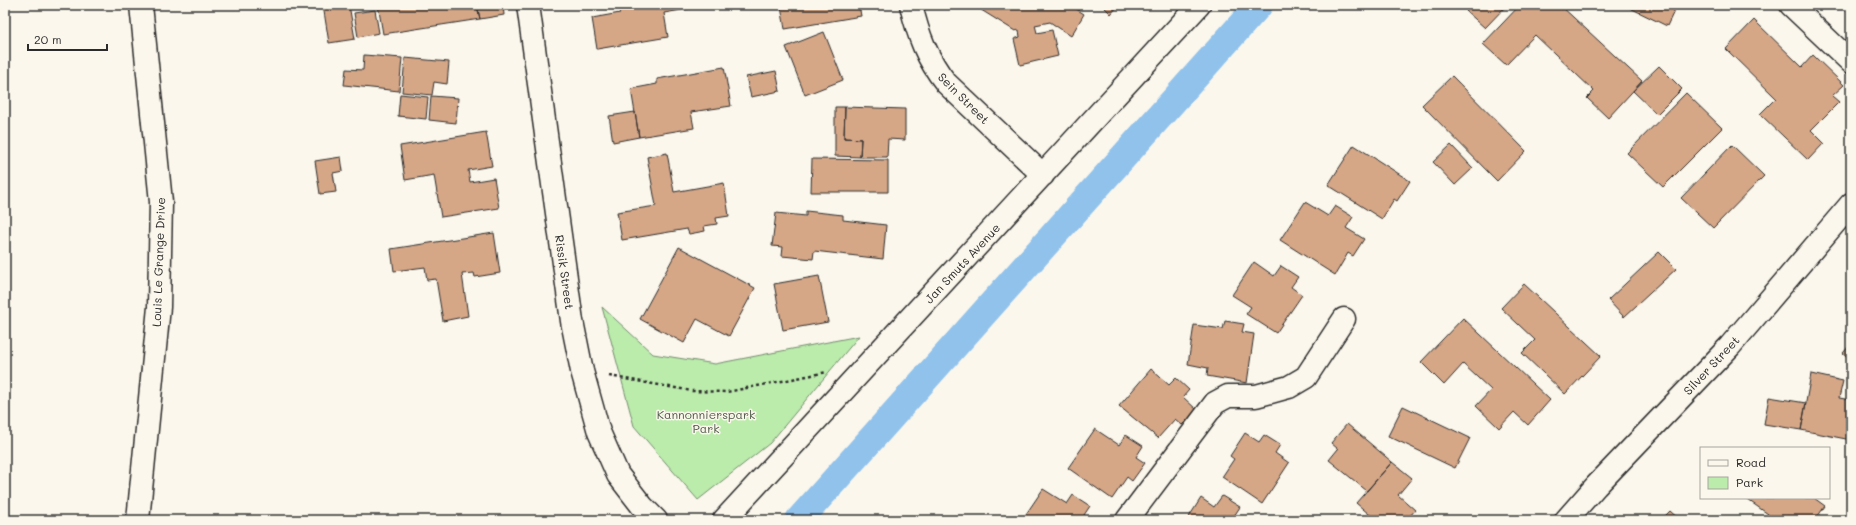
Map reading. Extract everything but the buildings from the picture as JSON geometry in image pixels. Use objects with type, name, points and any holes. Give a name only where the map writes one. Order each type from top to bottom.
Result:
[{"type":"street","name":"Louis Le Grange Drive","points":[[138,520],[159,307],[161,202],[141,5]]},
{"type":"street","name":"Rissik Street","points":[[528,5],[572,320],[582,371],[599,432],[618,475],[642,506],[656,520]]},
{"type":"street","name":"Sein Street","points":[[911,5],[917,30],[925,50],[942,78],[1043,175]]},
{"type":"street","name":"Jan Smuts Avenue","points":[[724,520],[1199,5]]},
{"type":"street","points":[[1791,5],[1851,62]]},
{"type":"street","name":"Silver Street","points":[[1566,520],[1596,486],[1730,346],[1851,204]]},
{"type":"street","points":[[1127,520],[1216,403],[1228,396],[1256,396],[1289,387],[1306,377],[1344,319]]},
{"type":"path","points":[[582,371],[692,391],[727,392],[831,371]]},
{"type":"green space","name":"Kannonnierspark Park","points":[[602,307],[653,354],[715,364],[859,336],[770,443],[698,500],[634,426]]},
{"type":"waterway","points":[[799,520],[1259,5]]}]
